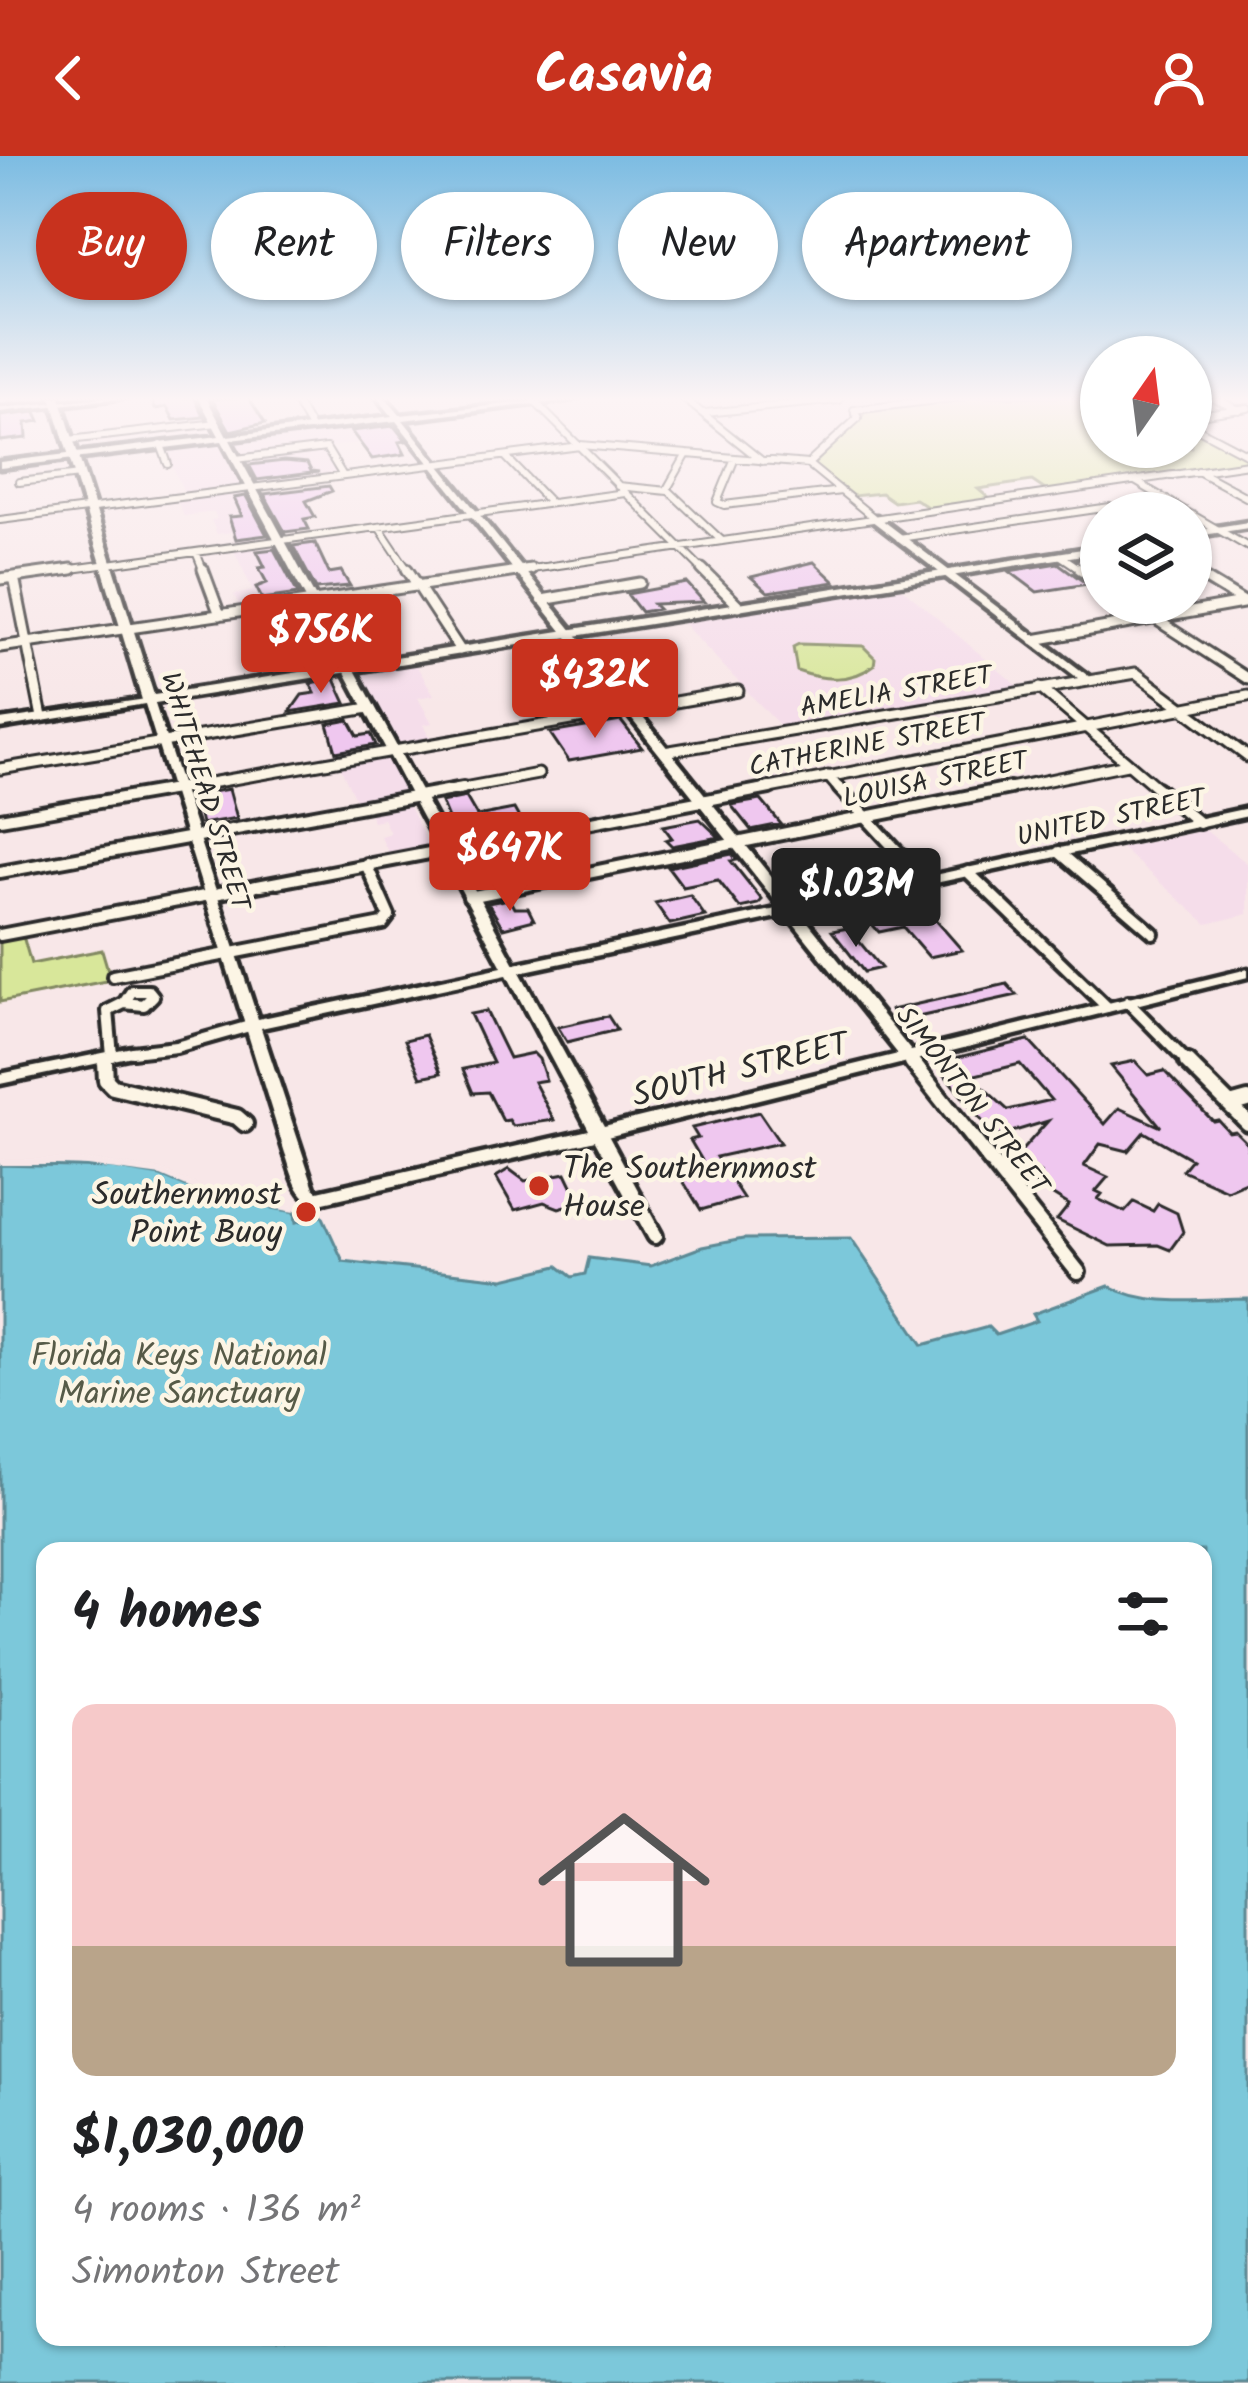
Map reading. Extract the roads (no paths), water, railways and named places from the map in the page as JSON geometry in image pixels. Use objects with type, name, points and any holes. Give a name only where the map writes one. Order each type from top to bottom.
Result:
[{"type":"main road","name":"WHITEHEAD STREET","points":[[88,501],[149,700]]},
{"type":"main road","points":[[1212,531],[1248,525]]},
{"type":"main road","points":[[149,700],[1080,553]]},
{"type":"street","points":[[1,517],[152,501]]},
{"type":"street","points":[[259,501],[655,1235]]},
{"type":"street","name":"SIMONTON STREET","points":[[462,501],[1078,1271]]},
{"type":"street","points":[[0,579],[561,501]]},
{"type":"street","points":[[632,501],[740,606]]},
{"type":"street","points":[[679,501],[722,541]]},
{"type":"street","points":[[717,501],[775,501]]},
{"type":"street","points":[[853,501],[1087,680]]},
{"type":"street","points":[[0,647],[996,501]]},
{"type":"street","points":[[754,504],[786,530]]},
{"type":"street","points":[[898,538],[1080,511]]},
{"type":"street","points":[[1212,526],[1248,548]]},
{"type":"street","points":[[379,527],[460,650]]},
{"type":"street","points":[[196,552],[220,614]]},
{"type":"street","points":[[1061,556],[1080,569]]},
{"type":"street","points":[[14,577],[42,718]]},
{"type":"street","points":[[1212,582],[1247,603]]},
{"type":"street","points":[[542,600],[640,583]]},
{"type":"street","points":[[1212,609],[1247,603]]},
{"type":"street","points":[[1034,640],[1125,624]]},
{"type":"street","points":[[1162,624],[1248,679]]},
{"type":"street","name":"AMELIA STREET","points":[[664,752],[1136,673],[1182,708]]},
{"type":"street","points":[[1040,688],[1199,823]]},
{"type":"street","points":[[0,819],[738,691]]},
{"type":"street","name":"CATHERINE STREET","points":[[0,935],[1248,696]]},
{"type":"street","points":[[0,724],[149,700]]},
{"type":"street","name":"WHITEHEAD STREET","points":[[149,700],[293,1153],[315,1198]]},
{"type":"street","points":[[0,769],[369,708]]},
{"type":"street","points":[[1182,708],[1248,758]]},
{"type":"street","name":"LOUISA STREET","points":[[469,897],[1127,764]]},
{"type":"street","points":[[0,872],[538,774]]},
{"type":"street","points":[[828,776],[926,880]]},
{"type":"street","name":"UNITED STREET","points":[[0,1079],[176,1047],[253,1025],[1248,812]]},
{"type":"street","points":[[1059,852],[1153,933]]},
{"type":"street","points":[[113,976],[388,920],[366,864]]},
{"type":"street","points":[[968,872],[1107,1007]]},
{"type":"street","name":"SOUTH STREET","points":[[315,1198],[1248,973]]},
{"type":"street","points":[[124,1003],[105,1015],[106,1080],[113,1088],[237,1117],[245,1124]]},
{"type":"street","points":[[1128,1003],[1248,1123]]},
{"type":"street","points":[[1231,1105],[1248,1100]]},
{"type":"water","name":"Florida Keys National Marine Sanctuary","points":[[0,1165],[111,1168],[161,1176],[210,1197],[295,1212],[296,1222],[322,1215],[343,1261],[504,1279],[558,1266],[572,1277],[585,1274],[589,1258],[651,1266],[702,1247],[743,1239],[851,1238],[923,1345],[988,1327],[996,1335],[1037,1321],[1033,1314],[1109,1286],[1159,1300],[1248,1299],[1248,2383],[0,2383]]},
{"type":"place","name":"The Southernmost House","points":[[539,1186]]},
{"type":"place","name":"Southernmost Point Buoy","points":[[306,1212]]}]
